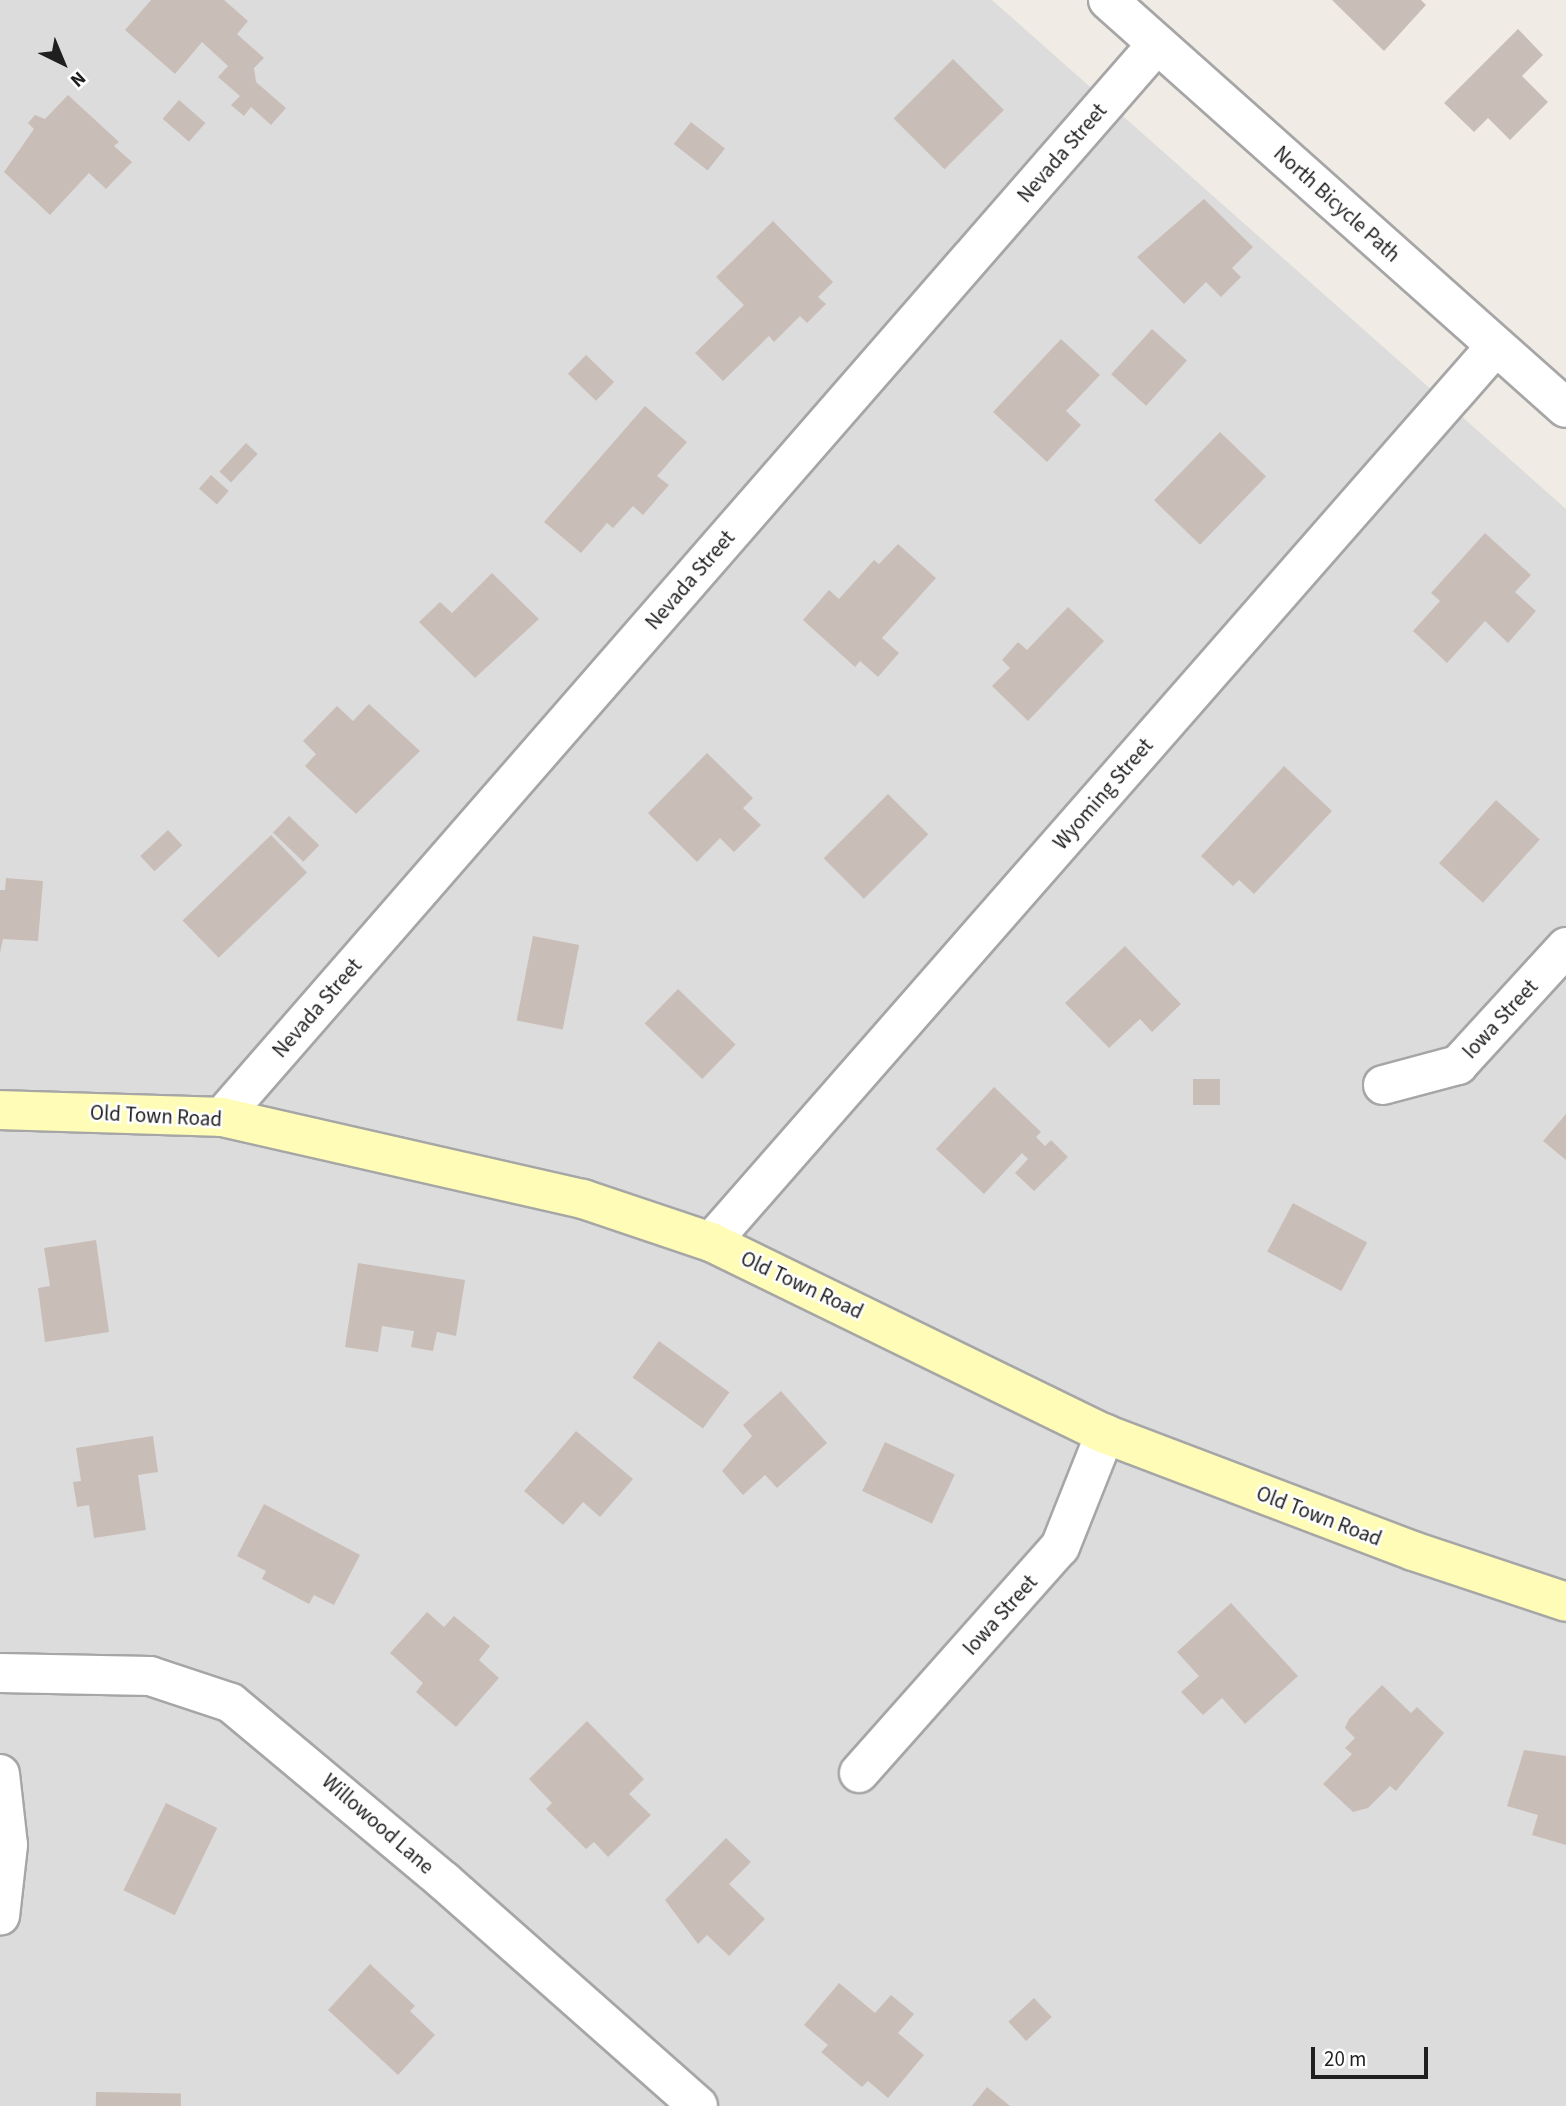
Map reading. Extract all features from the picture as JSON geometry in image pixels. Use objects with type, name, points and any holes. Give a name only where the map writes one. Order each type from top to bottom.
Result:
[{"type":"main road","name":"Old Town Road","points":[[0,1110],[222,1116],[583,1199],[711,1242],[1105,1434],[1413,1551],[1566,1602]]},
{"type":"street","name":"North Bicycle Path","points":[[1108,0],[1566,408]]},
{"type":"street","name":"Nevada Street","points":[[222,1116],[1157,44]]},
{"type":"street","name":"Wyoming Street","points":[[711,1242],[1496,346]]},
{"type":"street","name":"Iowa Street","points":[[1383,1085],[1458,1065],[1566,947]]},
{"type":"street","name":"Iowa Street","points":[[859,1773],[1060,1547],[1105,1434]]},
{"type":"street","name":"Willowood Lane","points":[[0,1673],[150,1676],[231,1703],[444,1881],[698,2106]]},
{"type":"street","points":[[0,1774],[8,1845],[0,1916]]},
{"type":"shaded area","points":[[0,0],[992,0],[1566,509],[1566,2106],[0,2106]]},
{"type":"building","points":[[151,0],[224,0],[248,21],[237,34],[264,58],[254,68],[256,82],[286,108],[271,125],[251,107],[244,116],[231,105],[240,96],[218,77],[228,66],[202,42],[175,74],[125,30]]},
{"type":"building","points":[[1332,0],[1421,0],[1426,5],[1384,51]]},
{"type":"building","points":[[1518,29],[1543,55],[1522,76],[1548,102],[1510,140],[1488,118],[1474,132],[1444,103]]},
{"type":"building","points":[[953,59],[1004,110],[945,169],[894,118]]},
{"type":"building","points":[[68,95],[119,142],[114,146],[132,162],[106,189],[89,173],[50,215],[4,172],[34,129],[28,123],[35,115],[45,119]]},
{"type":"building","points":[[179,100],[205,123],[189,142],[163,119]]},
{"type":"building","points":[[691,122],[725,148],[708,171],[674,144]]},
{"type":"building","points":[[1204,199],[1253,247],[1232,268],[1241,277],[1221,297],[1206,282],[1184,304],[1137,257]]},
{"type":"building","points":[[773,221],[833,282],[818,297],[826,304],[807,323],[800,316],[774,342],[769,336],[723,381],[695,353],[744,305],[716,277]]},
{"type":"building","points":[[1152,329],[1187,360],[1146,406],[1111,374]]},
{"type":"building","points":[[1061,339],[1100,375],[1066,411],[1081,425],[1047,462],[993,412]]},
{"type":"building","points":[[586,355],[614,382],[596,401],[568,374]]},
{"type":"building","points":[[645,406],[687,442],[657,476],[669,485],[643,515],[633,506],[613,528],[607,523],[581,553],[544,522]]},
{"type":"building","points":[[1220,432],[1266,476],[1200,545],[1154,500]]},
{"type":"building","points":[[246,443],[258,454],[231,482],[219,472]]},
{"type":"building","points":[[211,475],[229,491],[217,504],[199,488]]},
{"type":"building","points":[[1485,533],[1531,575],[1515,592],[1536,611],[1508,643],[1485,621],[1447,663],[1413,631],[1440,601],[1431,593]]},
{"type":"building","points":[[898,544],[936,578],[882,638],[899,653],[878,677],[860,661],[855,667],[803,620],[829,590],[839,599],[874,560],[879,564]]},
{"type":"building","points":[[492,573],[539,619],[475,678],[419,622],[440,602],[452,613]]},
{"type":"building","points":[[1068,607],[1104,641],[1028,721],[992,686],[1010,668],[1002,660],[1018,642],[1027,650]]},
{"type":"building","points":[[369,704],[420,751],[356,814],[305,766],[316,754],[303,741],[337,706],[353,721]]},
{"type":"building","points":[[707,753],[753,798],[743,808],[761,825],[734,852],[720,838],[697,862],[648,813]]},
{"type":"building","points":[[1284,766],[1332,811],[1254,894],[1239,880],[1233,886],[1201,856]]},
{"type":"building","points":[[888,794],[928,834],[864,899],[824,858]]},
{"type":"building","points":[[1496,800],[1540,839],[1483,903],[1439,863]]},
{"type":"building","points":[[289,816],[319,845],[303,862],[273,833]]},
{"type":"building","points":[[168,830],[182,845],[155,871],[140,856]]},
{"type":"building","points":[[271,835],[307,872],[219,958],[183,920]]},
{"type":"building","points":[[6,878],[43,881],[38,941],[3,939],[0,953],[0,890],[5,890]]},
{"type":"building","points":[[533,936],[579,945],[563,1029],[517,1020]]},
{"type":"building","points":[[1125,946],[1181,1004],[1152,1032],[1140,1019],[1109,1048],[1065,1003]]},
{"type":"building","points":[[678,989],[736,1045],[702,1079],[645,1024]]},
{"type":"building","points":[[1193,1079],[1220,1079],[1220,1105],[1193,1105]]},
{"type":"building","points":[[994,1087],[1041,1132],[1036,1137],[1045,1146],[1051,1140],[1068,1157],[1034,1191],[1015,1173],[1028,1159],[1022,1153],[984,1194],[936,1149]]},
{"type":"building","points":[[1566,1114],[1566,1160],[1543,1141]]},
{"type":"building","points":[[1293,1203],[1367,1242],[1341,1291],[1267,1252]]},
{"type":"building","points":[[96,1240],[109,1332],[45,1342],[38,1288],[50,1286],[44,1248]]},
{"type":"building","points":[[358,1263],[465,1280],[456,1336],[437,1332],[433,1351],[411,1347],[414,1331],[382,1326],[378,1352],[345,1347]]},
{"type":"building","points":[[659,1341],[729,1392],[703,1429],[633,1377]]},
{"type":"building","points":[[781,1391],[827,1443],[777,1488],[765,1475],[743,1495],[722,1471],[752,1436],[743,1425]]},
{"type":"building","points":[[576,1431],[633,1479],[600,1517],[583,1502],[563,1525],[524,1491]]},
{"type":"building","points":[[153,1436],[158,1472],[138,1475],[146,1530],[94,1538],[89,1505],[77,1507],[73,1482],[81,1481],[76,1448]]},
{"type":"building","points":[[885,1442],[955,1475],[932,1523],[862,1491]]},
{"type":"building","points":[[264,1504],[360,1555],[334,1605],[314,1595],[309,1604],[262,1579],[266,1571],[237,1556]]},
{"type":"building","points":[[1231,1603],[1298,1676],[1245,1724],[1222,1698],[1203,1715],[1181,1692],[1199,1676],[1177,1652]]},
{"type":"building","points":[[427,1612],[444,1627],[454,1616],[490,1646],[479,1660],[499,1678],[456,1727],[416,1692],[423,1683],[390,1653]]},
{"type":"building","points":[[1382,1685],[1411,1713],[1417,1707],[1444,1733],[1396,1791],[1390,1786],[1368,1808],[1353,1812],[1323,1784],[1352,1754],[1345,1748],[1355,1738],[1345,1728],[1349,1719]]},
{"type":"building","points":[[587,1721],[644,1779],[629,1794],[651,1815],[608,1857],[594,1842],[586,1849],[546,1809],[552,1803],[529,1779]]},
{"type":"building","points":[[1524,1750],[1566,1756],[1566,1845],[1532,1835],[1538,1815],[1507,1806]]},
{"type":"building","points":[[166,1803],[217,1828],[175,1915],[123,1890]]},
{"type":"building","points":[[726,1838],[751,1862],[729,1884],[765,1919],[729,1956],[707,1935],[698,1944],[665,1900]]},
{"type":"building","points":[[370,1964],[415,2006],[410,2011],[435,2035],[398,2075],[328,2010]]},
{"type":"building","points":[[839,1983],[875,2013],[891,1995],[914,2014],[898,2033],[924,2055],[888,2098],[868,2081],[862,2087],[821,2052],[828,2045],[804,2025]]},
{"type":"building","points":[[1034,1998],[1052,2017],[1026,2041],[1008,2022]]},
{"type":"building","points":[[987,2087],[1010,2106],[972,2106]]},
{"type":"building","points":[[96,2092],[181,2093],[181,2106],[96,2106]]}]
